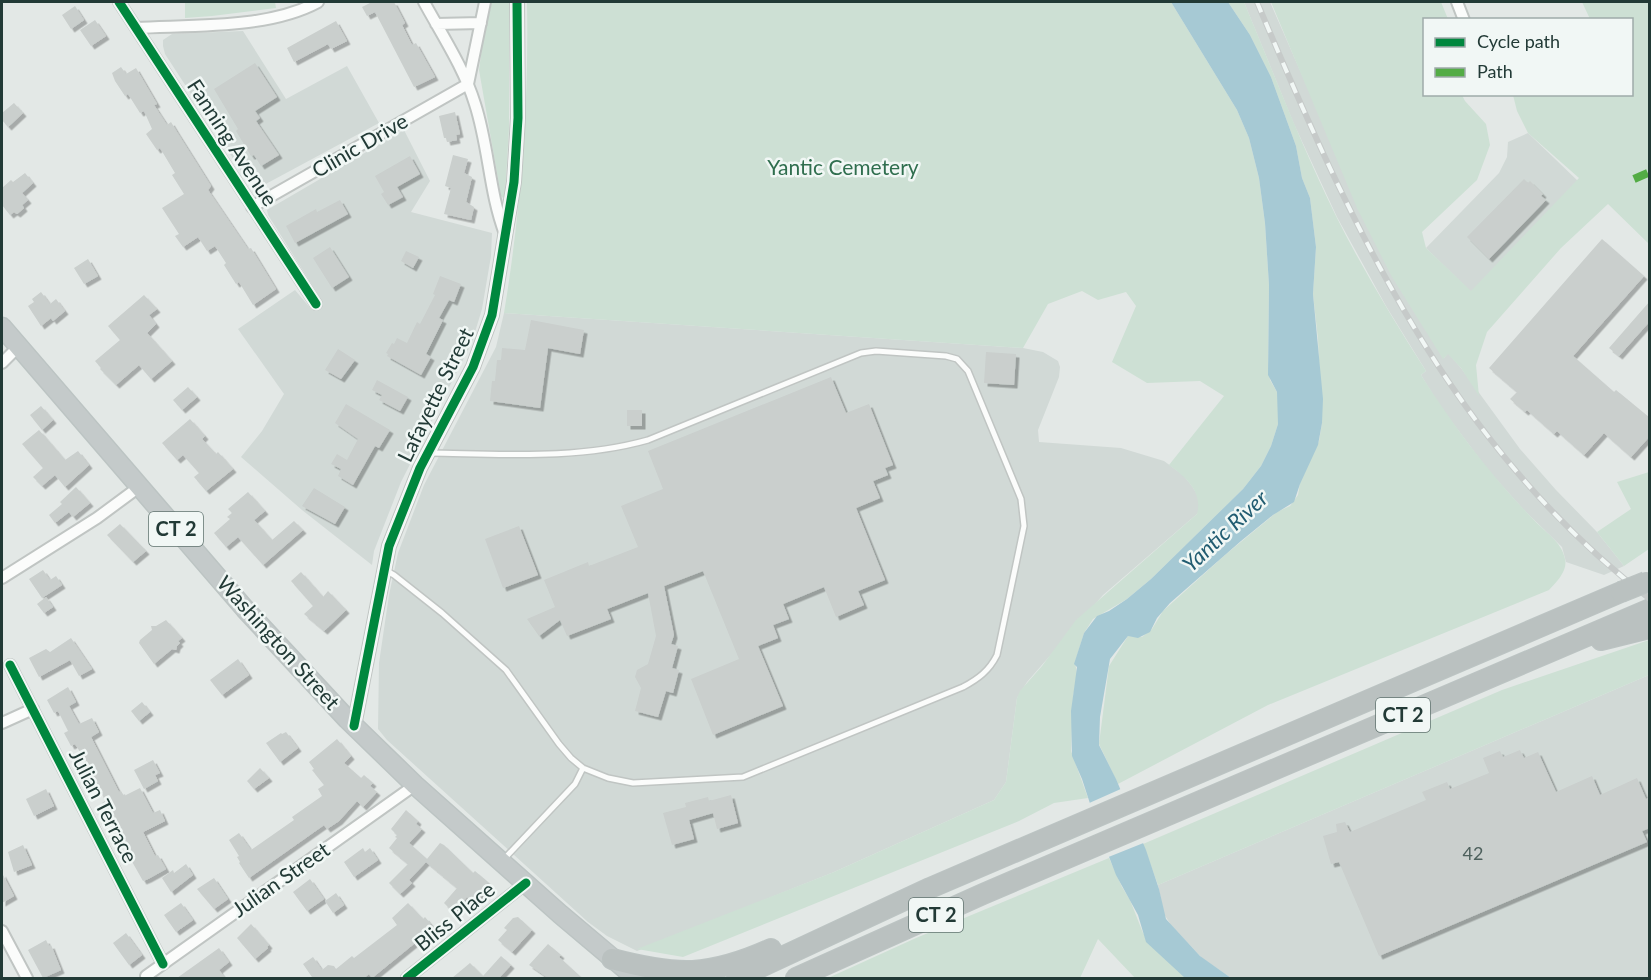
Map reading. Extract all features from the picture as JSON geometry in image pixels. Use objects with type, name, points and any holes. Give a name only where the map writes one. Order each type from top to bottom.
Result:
[{"type":"highway","name":"Washington Street","points":[[2,327],[253,618],[354,726],[502,862],[636,978]]},
{"type":"highway","name":"CT 2","points":[[612,959],[667,970],[693,972],[709,970],[757,955],[820,926],[850,924],[1063,830],[1584,608],[1647,578]]},
{"type":"highway","name":"CT 2","points":[[798,978],[896,932],[1526,662],[1647,616]]},
{"type":"highway","points":[[737,978],[850,924]]},
{"type":"street","name":"Fanning Avenue","points":[[119,2],[316,304]]},
{"type":"street","points":[[136,28],[251,20],[291,14],[318,2]]},
{"type":"street","points":[[424,2],[468,84],[478,116],[495,207],[506,236]]},
{"type":"street","points":[[468,84],[485,2]]},
{"type":"street","name":"Lafayette Street","points":[[354,726],[383,569],[402,509],[427,453],[467,379],[484,340],[494,304],[511,204],[516,146],[517,2]]},
{"type":"street","points":[[1457,2],[1463,18]]},
{"type":"street","points":[[436,24],[481,22]]},
{"type":"street","name":"Clinic Drive","points":[[252,207],[468,84]]},
{"type":"street","points":[[2,363],[18,346]]},
{"type":"street","points":[[2,578],[97,518],[140,487]]},
{"type":"street","name":"Julian Terrace","points":[[10,665],[163,964]]},
{"type":"street","points":[[2,723],[33,709]]},
{"type":"street","name":"Julian Street","points":[[146,976],[416,785]]},
{"type":"street","name":"Bliss Place","points":[[407,978],[526,883]]},
{"type":"street","points":[[2,930],[27,978]]},
{"type":"lane","points":[[383,569],[442,613],[506,670],[559,744],[583,768],[608,778],[633,783],[743,777],[963,687],[978,679],[988,670],[996,655],[1024,526],[1024,513],[1021,499],[968,370],[957,359],[946,356],[876,351],[847,358],[648,440],[624,446],[569,453],[427,453]]},
{"type":"lane","points":[[502,862],[575,784],[583,768]]},
{"type":"shaded area","points":[[1244,2],[1270,2],[1309,91],[1444,358],[1448,353],[1520,449],[1597,532],[1624,566],[1604,575],[1566,562],[1562,547],[1488,470],[1440,406],[1421,375],[1426,371],[1386,306],[1337,217],[1294,124]]},
{"type":"shaded area","points":[[243,31],[286,99],[347,66],[379,123],[262,186],[251,186],[165,54],[163,46],[163,40],[172,34]]},
{"type":"shaded area","points":[[404,130],[430,181],[411,212],[492,233],[491,256],[482,309],[472,342],[401,482],[374,551],[372,565],[302,510],[241,457],[262,431],[284,394],[238,329],[295,290],[312,310],[322,304],[267,210]]},
{"type":"shaded area","points":[[1528,133],[1579,182],[1471,292],[1426,248],[1499,173],[1507,157],[1508,142]]},
{"type":"shaded area","points":[[504,313],[1023,348],[1043,352],[1058,361],[1060,367],[1059,377],[1038,430],[1039,442],[1121,448],[1164,461],[1183,475],[1192,486],[1198,496],[1200,509],[1103,595],[1027,682],[1017,698],[1006,782],[994,800],[834,872],[637,951],[607,936],[588,922],[387,740],[378,729],[379,663],[398,553],[424,485],[496,347]]},
{"type":"shaded area","points":[[1649,675],[1649,978],[1231,978],[1202,958],[1171,925],[1164,914],[1158,885]]},
{"type":"green space","points":[[185,2],[275,2],[276,8],[185,18]]},
{"type":"green space","points":[[492,2],[509,2],[509,128],[505,196],[503,198],[479,70]]},
{"type":"green space","name":"Yantic Cemetery","points":[[527,2],[1171,2],[1237,110],[1249,138],[1259,178],[1265,223],[1269,285],[1268,360],[1270,380],[1279,400],[1278,424],[1261,466],[1243,489],[1151,579],[1127,599],[1093,619],[1084,633],[1075,662],[1077,674],[1073,697],[1071,751],[1088,798],[1054,803],[1019,821],[683,957],[637,949],[834,872],[994,800],[1006,782],[1017,698],[1020,691],[1076,620],[1197,514],[1198,499],[1192,486],[1169,465],[1224,396],[1200,381],[1147,383],[1112,362],[1136,306],[1126,292],[1098,300],[1082,291],[1048,304],[1023,348],[504,313],[523,158],[527,80]]},
{"type":"green space","points":[[1228,2],[1244,2],[1324,190],[1368,276],[1426,371],[1421,375],[1488,468],[1518,503],[1557,542],[1566,563],[1561,576],[1549,590],[1268,705],[1118,784],[1099,744],[1109,666],[1128,636],[1142,637],[1152,629],[1163,611],[1225,555],[1277,512],[1290,506],[1298,495],[1300,483],[1319,441],[1322,423],[1318,339],[1313,294],[1316,247],[1310,198],[1302,178],[1296,146],[1271,77],[1250,35]]},
{"type":"green space","points":[[1271,2],[1441,2],[1448,18],[1423,18],[1423,96],[1462,96],[1486,124],[1490,145],[1477,180],[1422,232],[1426,248],[1471,291],[1579,178],[1528,133],[1517,111],[1513,96],[1633,96],[1633,18],[1590,18],[1582,2],[1649,2],[1649,244],[1608,204],[1561,248],[1487,332],[1476,365],[1479,396],[1461,368],[1448,354],[1443,359],[1392,277],[1357,208]]},
{"type":"green space","points":[[1649,472],[1649,549],[1624,566],[1597,532],[1631,509],[1617,482]]},
{"type":"green space","points":[[1649,640],[1649,675],[1158,885],[1143,844],[1502,690]]},
{"type":"green space","points":[[1109,858],[1143,933],[1187,978],[1135,978],[1098,939],[1080,978],[828,978],[916,938]]},
{"type":"water","name":"Yantic River","points":[[1171,2],[1228,2],[1250,35],[1271,77],[1296,146],[1302,178],[1310,198],[1316,247],[1313,294],[1323,399],[1322,423],[1318,445],[1294,502],[1273,515],[1241,541],[1170,603],[1157,618],[1150,632],[1138,638],[1128,636],[1110,659],[1100,717],[1099,745],[1146,850],[1166,919],[1200,956],[1231,978],[1185,978],[1146,942],[1138,915],[1116,875],[1072,756],[1071,711],[1077,667],[1074,664],[1084,633],[1097,616],[1127,599],[1151,579],[1243,489],[1261,466],[1278,424],[1277,392],[1268,375],[1269,285],[1265,223],[1259,178],[1249,138],[1237,110]]},
{"type":"pier","points":[[1123,788],[1146,842],[1106,858],[1087,804]]},
{"type":"building","points":[[369,2],[394,2],[405,23],[402,25],[412,45],[416,43],[435,77],[414,87],[375,12],[367,16],[362,7]]},
{"type":"building","points":[[75,6],[84,20],[71,29],[62,15]]},
{"type":"building","points":[[95,20],[106,36],[91,46],[80,30]]},
{"type":"building","points":[[336,21],[347,41],[331,49],[328,44],[294,62],[287,48]]},
{"type":"building","points":[[255,63],[277,97],[255,111],[260,118],[256,121],[279,155],[261,166],[254,155],[251,156],[214,89]]},
{"type":"building","points":[[121,67],[126,74],[136,68],[157,104],[154,105],[167,125],[171,122],[211,186],[208,190],[248,249],[251,248],[276,289],[253,305],[239,282],[236,284],[215,246],[207,251],[198,237],[183,247],[175,236],[179,234],[162,208],[184,194],[172,175],[175,173],[160,148],[157,150],[146,134],[152,129],[144,111],[140,113],[128,94],[125,96],[115,81],[112,73]]},
{"type":"building","points":[[14,103],[23,113],[8,127],[2,120],[2,113]]},
{"type":"building","points":[[455,112],[460,134],[456,135],[457,140],[447,142],[439,116]]},
{"type":"building","points":[[453,155],[468,159],[464,173],[472,177],[466,202],[474,207],[471,220],[444,214],[451,188],[445,186]]},
{"type":"building","points":[[410,156],[420,174],[397,187],[403,197],[388,205],[381,194],[384,192],[375,176]]},
{"type":"building","points":[[25,173],[33,183],[22,193],[28,200],[17,214],[14,212],[10,215],[2,205],[2,188]]},
{"type":"building","points":[[1524,179],[1528,183],[1530,181],[1546,200],[1489,259],[1467,237]]},
{"type":"building","points":[[340,200],[348,214],[295,243],[286,226],[316,209],[317,212]]},
{"type":"building","points":[[1602,239],[1644,276],[1573,356],[1614,392],[1616,390],[1650,418],[1650,436],[1631,457],[1604,433],[1584,455],[1557,431],[1554,434],[1527,410],[1525,412],[1510,399],[1517,392],[1489,368]]},
{"type":"building","points":[[330,247],[349,277],[332,288],[313,258]]},
{"type":"building","points":[[406,251],[419,257],[413,268],[401,261]]},
{"type":"building","points":[[88,259],[98,276],[84,284],[74,268]]},
{"type":"building","points":[[440,276],[461,284],[454,302],[449,300],[439,318],[443,320],[426,354],[431,357],[421,375],[387,356],[386,353],[397,338],[407,343],[417,322],[420,324],[435,295],[433,294]]},
{"type":"building","points":[[41,292],[50,304],[56,299],[65,311],[53,321],[51,318],[41,326],[28,306],[34,302],[32,299]]},
{"type":"building","points":[[144,295],[157,309],[149,315],[156,324],[147,333],[172,361],[151,379],[139,365],[116,385],[95,361],[120,340],[108,326]]},
{"type":"building","points":[[1650,301],[1650,321],[1619,356],[1609,348]]},
{"type":"building","points":[[531,320],[584,330],[580,354],[548,348],[540,408],[490,401],[492,381],[495,381],[497,360],[501,360],[502,348],[525,350]]},
{"type":"building","points":[[338,349],[355,360],[341,379],[325,370]]},
{"type":"building","points":[[986,352],[1016,354],[1014,385],[984,383]]},
{"type":"building","points":[[831,377],[846,413],[869,404],[893,465],[885,468],[888,475],[873,481],[880,498],[856,508],[885,580],[858,591],[864,605],[836,617],[824,587],[783,604],[789,619],[773,625],[778,638],[758,646],[783,706],[713,735],[691,679],[739,659],[703,571],[664,586],[674,635],[671,644],[678,646],[672,668],[679,670],[673,693],[666,691],[658,717],[635,711],[641,688],[635,677],[637,670],[648,664],[656,636],[648,593],[607,609],[611,619],[567,636],[560,620],[539,636],[527,619],[555,607],[544,580],[588,562],[589,566],[638,547],[621,506],[663,489],[648,451]]},
{"type":"building","points":[[377,380],[408,397],[400,411],[379,400],[382,395],[372,390]]},
{"type":"building","points":[[188,387],[197,397],[182,410],[173,400]]},
{"type":"building","points":[[346,404],[390,430],[379,448],[375,446],[353,485],[338,476],[341,469],[331,464],[337,454],[347,460],[358,439],[335,423]]},
{"type":"building","points":[[41,406],[53,420],[42,430],[30,415]]},
{"type":"building","points":[[627,410],[642,410],[642,426],[627,426]]},
{"type":"building","points":[[190,419],[205,436],[202,439],[233,469],[206,491],[194,477],[199,473],[183,455],[177,460],[162,443]]},
{"type":"building","points":[[39,430],[65,460],[78,451],[89,465],[65,487],[55,475],[42,486],[33,477],[43,468],[22,444]]},
{"type":"building","points":[[76,487],[90,503],[73,517],[69,512],[55,523],[49,515]]},
{"type":"building","points":[[314,488],[345,507],[335,524],[302,506]]},
{"type":"building","points":[[248,492],[265,511],[254,520],[272,540],[294,521],[303,530],[263,565],[238,537],[226,547],[214,533],[230,519],[227,517],[232,513],[228,509]]},
{"type":"building","points":[[120,524],[146,551],[133,562],[107,535]]},
{"type":"building","points":[[519,526],[538,575],[503,588],[485,539]]},
{"type":"building","points":[[43,570],[50,580],[56,576],[62,585],[42,598],[29,579]]},
{"type":"building","points":[[301,572],[323,597],[328,591],[346,610],[324,631],[304,614],[313,606],[291,581]]},
{"type":"building","points":[[46,597],[53,607],[44,613],[37,604]]},
{"type":"building","points":[[166,620],[182,638],[178,641],[180,643],[176,650],[172,649],[154,664],[139,643],[152,630],[151,626],[156,626]]},
{"type":"building","points":[[71,638],[92,669],[79,676],[70,660],[39,677],[29,658],[46,649],[50,652]]},
{"type":"building","points":[[238,659],[249,675],[222,695],[210,680]]},
{"type":"building","points":[[68,687],[76,702],[69,706],[79,724],[92,718],[99,732],[91,737],[119,792],[121,791],[124,796],[140,788],[153,813],[160,810],[165,821],[143,832],[155,856],[158,855],[166,869],[148,879],[143,881],[126,851],[102,803],[105,801],[97,782],[92,785],[81,764],[86,761],[75,744],[71,746],[64,733],[68,731],[58,711],[54,713],[47,700]]},
{"type":"building","points":[[142,702],[150,712],[139,721],[131,711]]},
{"type":"building","points":[[286,732],[298,748],[280,762],[266,743]]},
{"type":"building","points":[[337,739],[351,756],[344,763],[361,778],[364,775],[373,783],[370,786],[377,792],[363,807],[357,801],[339,821],[327,829],[324,825],[249,878],[239,863],[237,857],[239,856],[229,840],[239,833],[251,850],[294,820],[292,817],[322,796],[318,789],[324,785],[312,770],[314,769],[309,762]]},
{"type":"building","points":[[1520,750],[1524,758],[1538,752],[1556,792],[1592,776],[1600,795],[1637,778],[1646,799],[1650,797],[1650,828],[1642,831],[1647,842],[1379,956],[1339,862],[1331,864],[1323,836],[1337,832],[1336,824],[1345,822],[1350,832],[1426,800],[1422,792],[1447,782],[1450,789],[1489,773],[1483,758],[1500,751],[1503,757]]},
{"type":"building","points":[[153,760],[160,773],[155,775],[158,781],[144,789],[134,770]]},
{"type":"building","points":[[260,768],[269,778],[254,789],[247,781]]},
{"type":"building","points":[[46,789],[54,806],[34,816],[26,799]]},
{"type":"building","points":[[731,795],[738,823],[717,829],[713,813],[689,820],[694,839],[672,845],[663,813],[686,807],[685,803],[708,797],[709,801]]},
{"type":"building","points":[[406,810],[418,821],[416,824],[422,829],[409,843],[427,859],[440,843],[473,873],[475,871],[488,882],[473,903],[467,897],[454,913],[444,903],[457,888],[426,862],[409,880],[412,883],[400,894],[389,883],[408,864],[389,848],[397,838],[391,829]]},
{"type":"building","points":[[23,845],[32,865],[14,872],[8,852]]},
{"type":"building","points":[[363,848],[365,852],[370,848],[378,860],[354,877],[344,862]]},
{"type":"building","points":[[186,864],[193,875],[171,892],[162,878]]},
{"type":"building","points":[[2,873],[14,896],[2,903]]},
{"type":"building","points":[[214,878],[228,899],[214,909],[197,889]]},
{"type":"building","points":[[310,879],[324,899],[307,911],[293,892]]},
{"type":"building","points":[[336,893],[344,905],[333,913],[325,901]]},
{"type":"building","points":[[181,903],[193,920],[176,932],[164,915]]},
{"type":"building","points":[[408,903],[423,919],[425,917],[430,923],[431,930],[372,978],[369,974],[364,978],[309,978],[312,977],[303,964],[313,957],[322,970],[328,965],[336,969],[397,925],[392,918]]},
{"type":"building","points":[[518,917],[532,930],[512,952],[498,940],[507,930],[504,928],[513,918]]},
{"type":"building","points":[[251,924],[269,945],[255,959],[237,938]]},
{"type":"building","points":[[126,933],[142,955],[129,965],[113,943]]},
{"type":"building","points":[[46,940],[49,946],[51,945],[61,970],[43,978],[28,950]]},
{"type":"building","points":[[548,944],[582,978],[548,978],[529,965]]},
{"type":"building","points":[[219,948],[229,962],[219,970],[225,978],[177,978]]},
{"type":"building","points":[[501,956],[511,965],[499,978],[452,978],[470,963],[483,976]]},
{"type":"railway","points":[[1257,2],[1330,169],[1370,249],[1414,328],[1463,402],[1518,473],[1580,539],[1650,599]]},
{"type":"marked path","points":[[1634,179],[1650,172]]},
{"type":"cycle path","points":[[119,2],[316,304]]},
{"type":"cycle path","points":[[354,726],[389,546],[420,468],[473,367],[492,315],[514,182],[518,118],[517,2]]},
{"type":"cycle path","points":[[10,665],[163,964]]},
{"type":"cycle path","points":[[407,978],[526,883]]}]
